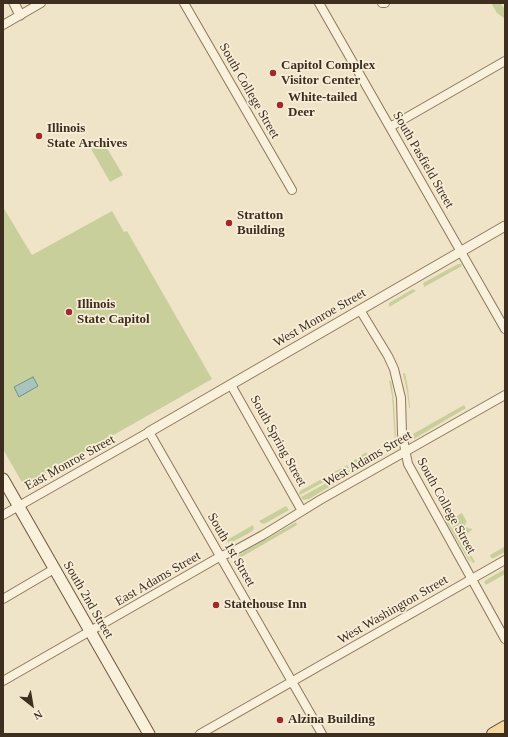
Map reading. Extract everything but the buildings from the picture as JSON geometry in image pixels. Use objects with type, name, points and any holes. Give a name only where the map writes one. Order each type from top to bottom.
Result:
[{"type":"main road","name":"South 2nd Street","points":[[3,479],[149,734]]},
{"type":"main road","points":[[493,734],[505,727]]},
{"type":"street","points":[[14,3],[20,15]]},
{"type":"street","points":[[3,25],[41,3]]},
{"type":"street","name":"South College Street","points":[[184,3],[292,190]]},
{"type":"street","name":"South Pasfield Street","points":[[319,3],[505,329]]},
{"type":"street","points":[[390,127],[505,61]]},
{"type":"street","name":"West Monroe Street","points":[[149,432],[505,226]]},
{"type":"street","name":"South College Street","points":[[360,310],[388,356],[394,369],[401,398],[402,434],[405,452],[412,474],[505,639]]},
{"type":"street","name":"South Spring Street","points":[[231,385],[302,511]]},
{"type":"street","name":"West Adams Street","points":[[221,556],[232,552],[505,395]]},
{"type":"street","name":"East Monroe Street","points":[[3,515],[149,432]]},
{"type":"street","name":"South 1st Street","points":[[149,432],[322,734]]},
{"type":"street","name":"East Adams Street","points":[[3,681],[221,556]]},
{"type":"street","name":"West Washington Street","points":[[200,734],[505,560]]},
{"type":"street","points":[[3,599],[54,570]]},
{"type":"green space","points":[[491,3],[500,3],[505,9],[505,19],[497,13]]},
{"type":"green space","points":[[102,140],[123,175],[110,182],[90,147]]},
{"type":"green space","points":[[3,207],[32,255],[112,211],[124,232],[127,231],[212,379],[24,486],[3,449]]},
{"type":"green space","points":[[458,264],[461,264],[462,266],[424,287],[423,283]]},
{"type":"green space","points":[[413,289],[416,291],[389,307],[389,303]]},
{"type":"green space","points":[[405,373],[408,388],[410,408],[403,374]]},
{"type":"green space","points":[[389,381],[391,381],[394,402],[395,442],[392,396]]},
{"type":"green space","points":[[464,405],[466,408],[414,439],[413,434]]},
{"type":"green space","points":[[379,449],[379,451],[351,467],[349,464],[366,452],[368,455]]},
{"type":"green space","points":[[381,452],[383,456],[354,473],[352,469]]},
{"type":"green space","points":[[347,465],[349,468],[300,495],[299,494],[300,491]]},
{"type":"green space","points":[[350,470],[352,473],[309,499],[303,500],[301,497]]},
{"type":"green space","points":[[286,506],[289,510],[264,524],[259,521]]},
{"type":"green space","points":[[447,512],[451,519],[462,513],[467,522],[465,523],[466,525],[454,529],[445,513]]},
{"type":"green space","points":[[444,514],[472,563],[468,559],[443,516]]},
{"type":"green space","points":[[296,522],[297,525],[238,559],[237,557],[242,553]]},
{"type":"green space","points":[[253,525],[254,529],[251,532],[228,543],[227,540]]},
{"type":"green space","points":[[467,527],[469,529],[471,528],[472,530],[461,538],[475,562],[473,563],[455,531]]},
{"type":"green space","points":[[504,547],[505,552],[491,558],[490,555]]},
{"type":"green space","points":[[505,569],[505,574],[486,585],[484,582],[486,580]]},
{"type":"water","points":[[33,377],[38,386],[19,397],[14,387]]},
{"type":"place","name":"Capitol Complex Visitor Center","points":[[273,73]]},
{"type":"place","name":"White-tailed Deer","points":[[280,105]]},
{"type":"place","name":"Illinois State Archives","points":[[39,136]]},
{"type":"place","name":"Stratton Building","points":[[229,223]]},
{"type":"place","name":"Illinois State Capitol","points":[[69,312]]},
{"type":"place","name":"Statehouse Inn","points":[[216,605]]},
{"type":"place","name":"Alzina Building","points":[[280,720]]}]
